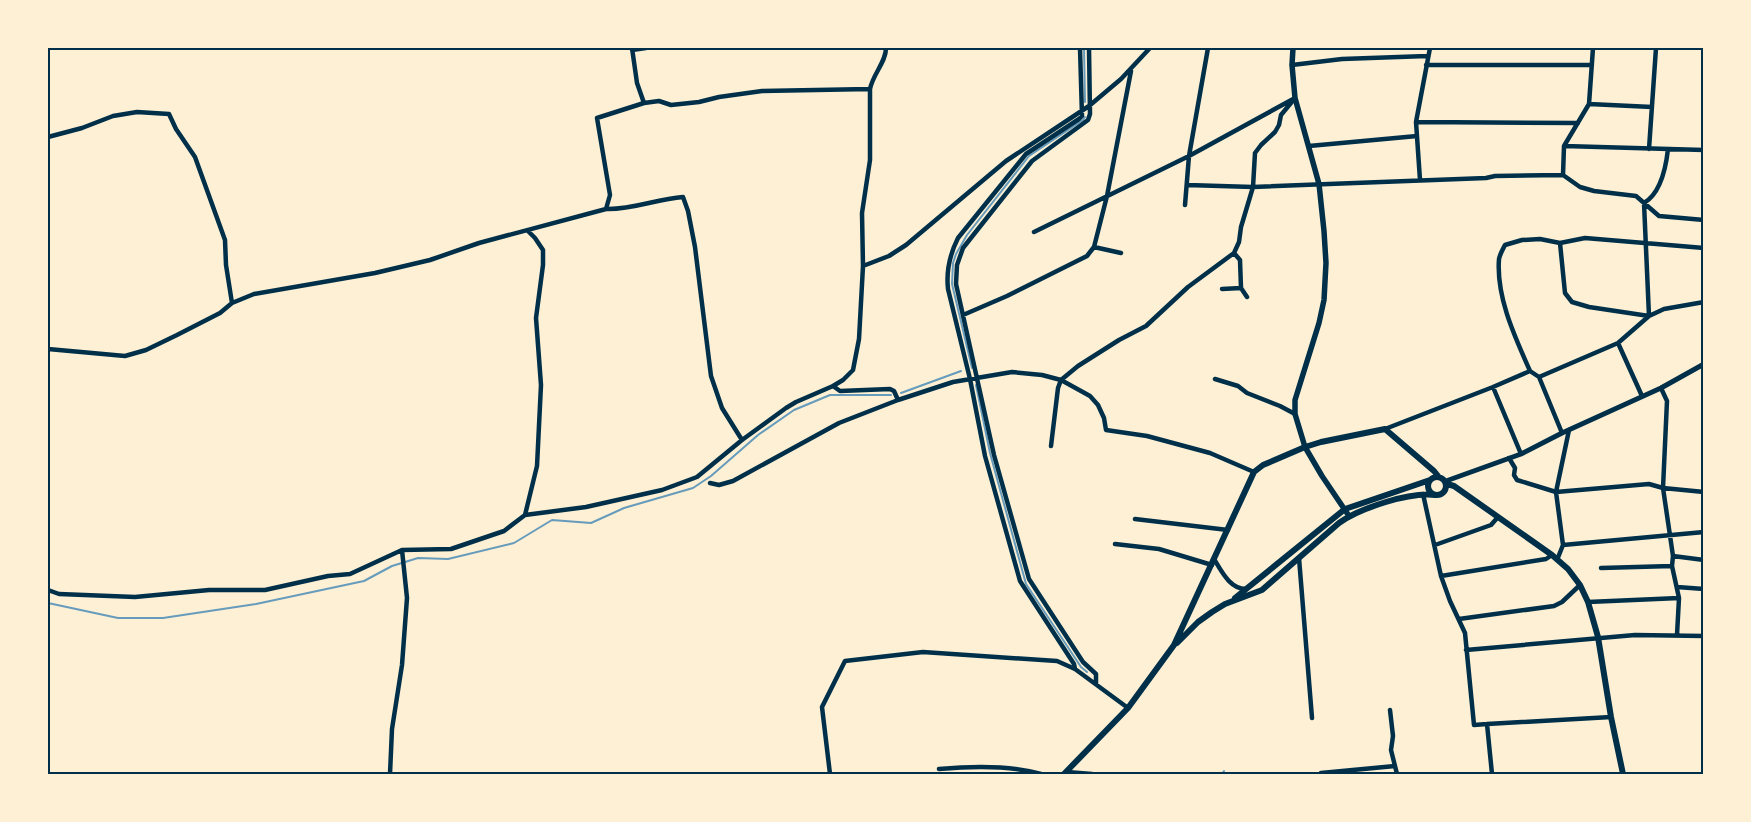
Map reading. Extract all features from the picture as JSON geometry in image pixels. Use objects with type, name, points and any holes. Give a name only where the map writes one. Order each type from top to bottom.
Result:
[{"type":"main road","points":[[1293,48],[1292,65],[1295,98],[1319,184],[1325,247],[1324,300],[1319,323],[1295,400],[1295,414],[1305,447],[1349,516]]},
{"type":"main road","points":[[1174,645],[1254,472],[1263,465],[1305,447],[1385,429],[1438,476],[1554,557],[1568,569],[1580,586],[1588,602],[1598,637],[1622,774]]},
{"type":"main road","points":[[1066,773],[1128,708],[1174,645],[1198,622],[1248,589],[1345,509],[1438,476]]},
{"type":"main road","points":[[1430,480],[1428,488],[1435,495]]},
{"type":"main road","points":[[1230,602],[1262,590],[1349,516],[1410,496],[1444,493],[1446,482]]},
{"type":"street","points":[[644,103],[637,83],[632,49],[646,48]]},
{"type":"street","points":[[48,590],[59,594],[135,597],[209,590],[265,590],[328,576],[350,574],[402,550],[451,549],[504,531],[525,515],[586,507],[662,490],[697,478],[742,440],[796,402],[833,386],[843,380],[852,370],[860,339],[863,266],[862,213],[870,160],[870,89],[872,78],[886,56],[886,48]]},
{"type":"street","points":[[1075,669],[1074,664],[1020,581],[986,456],[948,289],[947,270],[954,245],[958,238],[1026,154],[1082,116],[1080,48]]},
{"type":"street","points":[[1088,48],[1090,114],[1088,120],[1032,161],[963,248],[957,265],[956,284],[994,455],[1029,579],[1083,662],[1096,674],[1096,684]]},
{"type":"street","points":[[863,266],[889,256],[906,246],[1006,161],[1089,106],[1131,69],[1150,48]]},
{"type":"street","points":[[1185,205],[1189,156],[1208,48]]},
{"type":"street","points":[[1420,180],[1416,122],[1430,48]]},
{"type":"street","points":[[1563,175],[1564,146],[1589,104],[1593,48]]},
{"type":"street","points":[[1649,149],[1656,48]]},
{"type":"street","points":[[1292,65],[1342,60],[1427,56]]},
{"type":"street","points":[[1426,65],[1592,65]]},
{"type":"street","points":[[963,315],[1007,296],[1087,256],[1094,246],[1107,196],[1131,69]]},
{"type":"street","points":[[606,209],[610,195],[597,118],[644,103],[659,101],[671,105],[699,102],[762,90],[870,89]]},
{"type":"street","points":[[1034,232],[1189,156],[1295,98]]},
{"type":"street","points":[[1051,446],[1058,388],[1061,380],[1078,366],[1119,340],[1146,326],[1188,287],[1234,253],[1239,242],[1241,227],[1253,187],[1255,153],[1275,132],[1281,115],[1295,98]]},
{"type":"street","points":[[1589,104],[1652,107]]},
{"type":"street","points":[[48,137],[82,128],[113,116],[137,112],[168,114],[195,157],[225,240],[226,265],[232,303]]},
{"type":"street","points":[[1416,122],[1578,123]]},
{"type":"street","points":[[1309,146],[1417,136]]},
{"type":"street","points":[[1564,146],[1704,150]]},
{"type":"street","points":[[1644,203],[1651,199],[1660,182],[1666,166],[1668,149]]},
{"type":"street","points":[[1187,185],[1253,187],[1563,175],[1580,187],[1594,191],[1636,196],[1660,216],[1704,220]]},
{"type":"street","points":[[48,349],[125,356],[146,350],[177,336],[220,312],[232,303],[254,294],[375,274],[430,260],[479,243],[606,209],[621,210],[668,198],[683,197],[688,211],[695,247],[711,376],[722,408],[742,440]]},
{"type":"street","points":[[1644,203],[1649,316]]},
{"type":"street","points":[[525,515],[537,466],[541,385],[536,318],[543,265],[543,250],[528,231]]},
{"type":"street","points":[[1562,433],[1539,377],[1530,371],[1507,314],[1500,279],[1499,257],[1505,245],[1522,240],[1540,239],[1560,243],[1585,238],[1704,248]]},
{"type":"street","points":[[1560,243],[1565,293],[1572,302],[1589,307],[1649,316]]},
{"type":"street","points":[[1094,246],[1121,253]]},
{"type":"street","points":[[1234,253],[1240,260],[1241,288],[1247,297]]},
{"type":"street","points":[[1222,289],[1241,288]]},
{"type":"street","points":[[1539,377],[1618,343],[1649,316],[1664,309],[1704,302]]},
{"type":"street","points":[[1618,343],[1642,396]]},
{"type":"street","points":[[1446,482],[1521,454],[1562,433],[1661,388],[1704,364]]},
{"type":"street","points":[[1385,429],[1530,371]]},
{"type":"street","points":[[710,483],[719,485],[733,481],[839,423],[898,400],[953,382],[1012,372],[1042,375],[1061,380],[1090,396],[1098,405],[1104,418],[1106,430],[1147,436],[1210,453],[1254,472]]},
{"type":"street","points":[[1215,379],[1238,386],[1247,393],[1295,414]]},
{"type":"street","points":[[833,386],[840,391],[890,389],[894,391],[898,400]]},
{"type":"street","points":[[1493,387],[1521,454]]},
{"type":"street","points":[[1661,388],[1667,401],[1664,488],[1673,556],[1672,566],[1679,598],[1677,635]]},
{"type":"street","points":[[1441,576],[1554,557],[1563,545],[1556,492],[1569,430]]},
{"type":"street","points":[[1509,458],[1515,468],[1514,475],[1517,480],[1556,492],[1648,484],[1664,488],[1704,492]]},
{"type":"street","points":[[1423,494],[1441,576],[1465,633],[1474,725],[1611,716]]},
{"type":"street","points":[[1434,545],[1491,525],[1498,517]]},
{"type":"street","points":[[1135,519],[1228,530]]},
{"type":"street","points":[[1563,545],[1704,532]]},
{"type":"street","points":[[1116,544],[1160,549],[1213,562],[1232,584],[1240,589],[1248,589]]},
{"type":"street","points":[[390,774],[392,729],[402,665],[407,598],[402,550]]},
{"type":"street","points":[[1673,556],[1704,560]]},
{"type":"street","points":[[1299,558],[1312,718]]},
{"type":"street","points":[[1601,568],[1672,566]]},
{"type":"street","points":[[1459,619],[1554,606],[1562,602],[1580,586]]},
{"type":"street","points":[[1677,587],[1704,589]]},
{"type":"street","points":[[1588,602],[1679,598]]},
{"type":"street","points":[[1466,650],[1598,637],[1635,635],[1704,636]]},
{"type":"street","points":[[830,774],[822,707],[844,661],[923,652],[1057,661],[1075,669],[1128,708]]},
{"type":"street","points":[[1390,710],[1393,736],[1391,750],[1397,774]]},
{"type":"street","points":[[1487,724],[1492,774]]},
{"type":"street","points":[[1321,773],[1395,766]]},
{"type":"street","points":[[940,769],[969,767],[1006,769],[1041,774]]},
{"type":"street","points":[[1066,773],[1092,774]]},
{"type":"waterway","points":[[1084,48],[1085,102]]},
{"type":"waterway","points":[[972,368],[952,284],[953,263],[956,254],[967,235],[1029,156],[1085,117]]},
{"type":"waterway","points":[[901,393],[961,371]]},
{"type":"waterway","points":[[976,385],[990,453],[1026,584],[1081,667],[1087,672]]},
{"type":"waterway","points":[[48,603],[118,618],[163,618],[256,604],[364,581],[392,566],[418,558],[448,559],[514,543],[552,520],[591,523],[624,508],[693,488],[711,476],[758,435],[794,410],[830,395],[891,395]]}]
